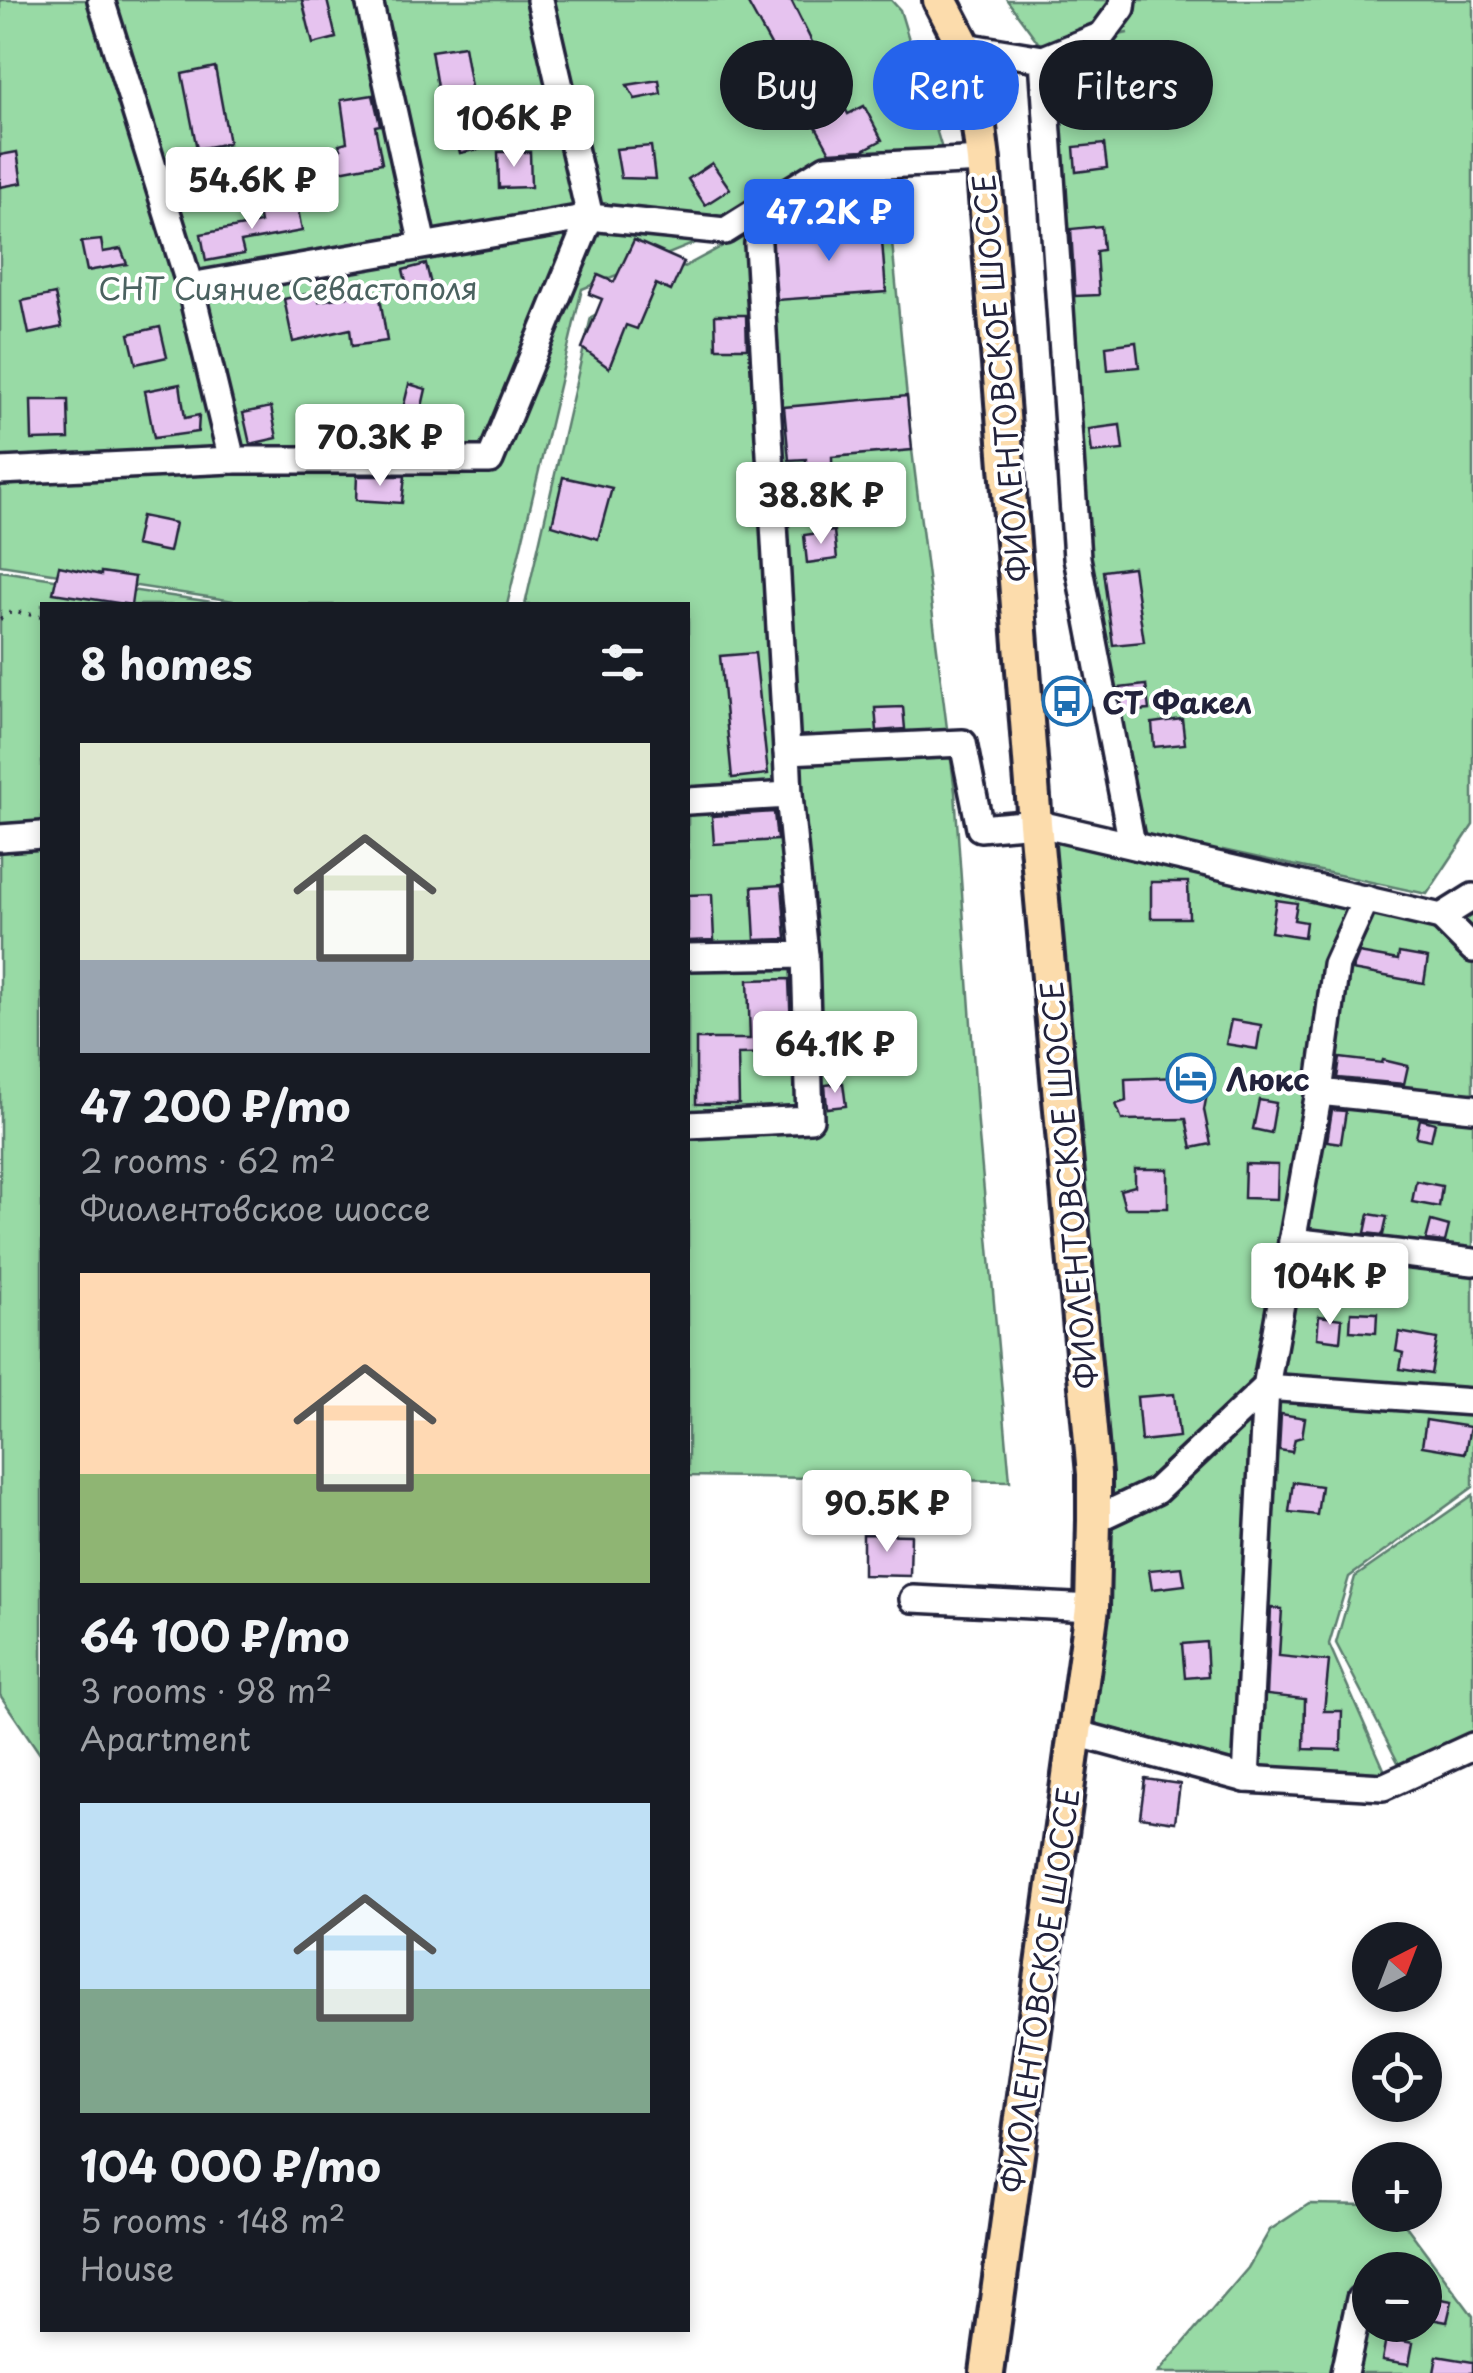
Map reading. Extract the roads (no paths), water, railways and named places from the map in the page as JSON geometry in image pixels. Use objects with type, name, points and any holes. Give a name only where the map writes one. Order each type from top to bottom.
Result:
[{"type":"main road","name":"ФИОЛЕНТОВСКОЕ ШОССЕ","points":[[940,0],[961,40]]},
{"type":"main road","name":"ФИОЛЕНТОВСКОЕ ШОССЕ","points":[[979,130],[1035,823],[1094,1474],[1092,1608],[987,2373]]},
{"type":"street","points":[[102,0],[190,286],[232,460]]},
{"type":"street","points":[[369,0],[423,246]]},
{"type":"street","points":[[0,471],[232,460],[490,460],[590,216],[540,0]]},
{"type":"street","points":[[1088,40],[1102,34],[1124,0]]},
{"type":"street","points":[[1049,130],[1077,558],[1132,844]]},
{"type":"street","points":[[190,286],[590,216],[725,232],[826,168],[983,160]]},
{"type":"street","points":[[690,1125],[810,1119],[805,955],[787,751],[758,244]]},
{"type":"street","points":[[787,751],[964,743],[980,828],[1035,823],[1441,917],[1473,949]]},
{"type":"street","points":[[690,801],[790,796]]},
{"type":"street","points":[[0,838],[40,835]]},
{"type":"street","points":[[1441,917],[1473,898]]},
{"type":"street","points":[[1246,1779],[1266,1387],[1319,1092],[1336,965],[1366,899]]},
{"type":"street","points":[[690,958],[805,955]]},
{"type":"street","points":[[1319,1092],[1473,1108]]},
{"type":"street","points":[[1292,1241],[1473,1262]]},
{"type":"street","points":[[1094,1520],[1156,1490],[1266,1387],[1473,1402]]},
{"type":"street","points":[[914,1599],[1092,1608]]},
{"type":"street","points":[[1075,1733],[1246,1779],[1383,1788],[1473,1746]]},
{"type":"street","points":[[1344,2373],[1352,2336]]},
{"type":"place","name":"СТ Факел","points":[[1067,701]]},
{"type":"place","name":"Люкс","points":[[1191,1078]]},
{"type":"park label","name":"СНТ Сияние Севастополя","points":[[288,287]]}]
